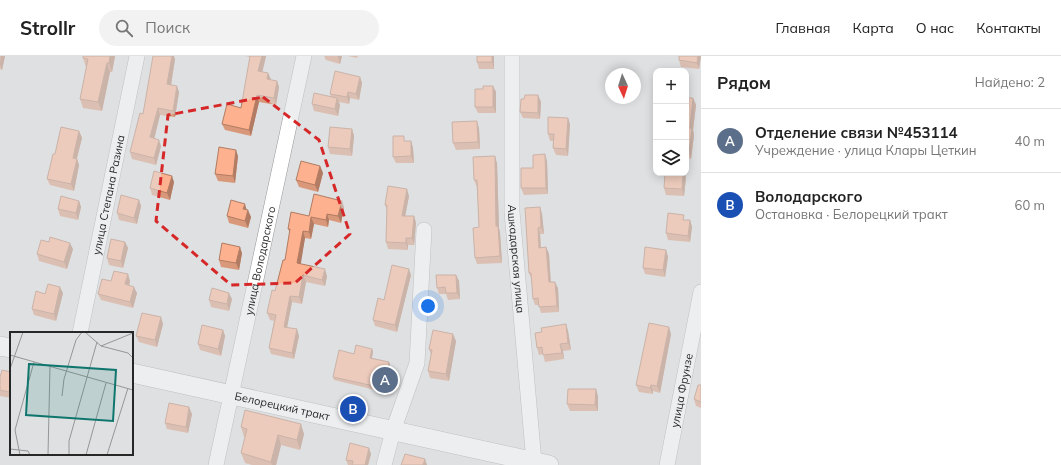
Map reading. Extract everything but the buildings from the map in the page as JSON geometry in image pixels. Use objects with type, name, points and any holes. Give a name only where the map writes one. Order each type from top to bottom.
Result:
[{"type":"street","name":"улица Степана Разина","points":[[80,332],[137,56]]},
{"type":"street","name":"улица Володарского","points":[[216,465],[304,56]]},
{"type":"street","name":"Ашкадарская улица","points":[[512,56],[512,212],[542,463]]},
{"type":"street","points":[[384,465],[392,431],[417,363],[424,230]]},
{"type":"street","name":"улица Фрунзе","points":[[667,465],[701,292]]},
{"type":"street","points":[[0,346],[10,348]]},
{"type":"street","name":"Белорецкий тракт","points":[[133,373],[542,463]]},
{"type":"highlighted area","points":[[263,97],[319,140],[350,234],[295,283],[231,285],[156,221],[168,115]]},
{"type":"place","name":"Отделение связи №453114","points":[[385,380]]},
{"type":"place","name":"Володарского","points":[[353,409]]}]
